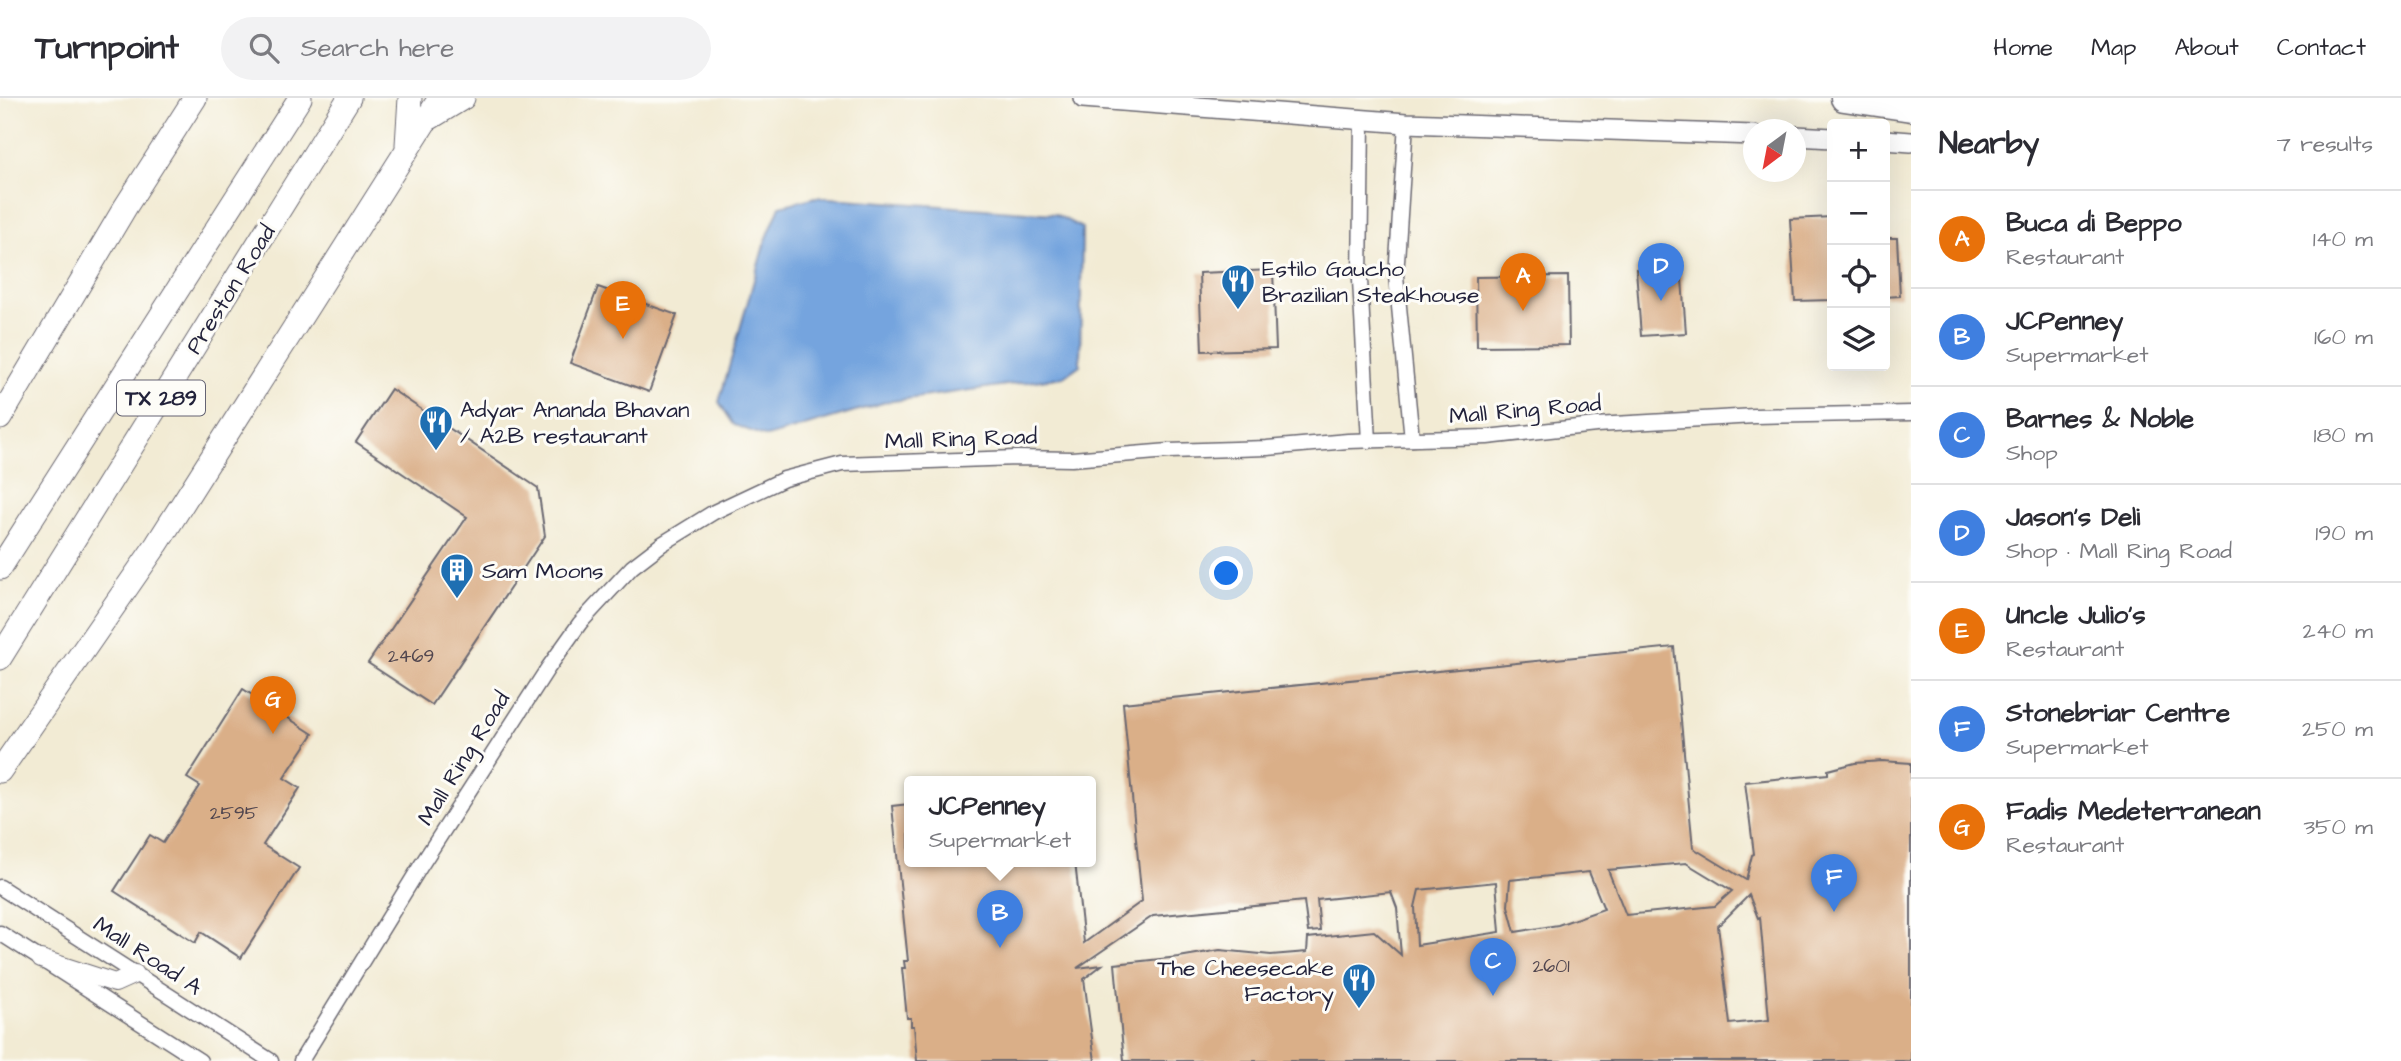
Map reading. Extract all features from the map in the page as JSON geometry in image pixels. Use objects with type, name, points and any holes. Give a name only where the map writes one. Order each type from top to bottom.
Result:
[{"type":"highway","points":[[1843,98],[1911,108]]},
{"type":"main road","points":[[170,136],[181,98]]},
{"type":"main road","points":[[0,418],[126,206],[195,98]]},
{"type":"main road","name":"Preston Road","points":[[0,658],[349,98]]},
{"type":"main road","points":[[407,148],[410,98]]},
{"type":"main road","points":[[0,771],[157,544],[440,98]]},
{"type":"main road","points":[[424,122],[463,98]]},
{"type":"main road","points":[[1083,98],[1406,123],[1743,135]]},
{"type":"main road","name":"Preston Road","points":[[0,568],[296,104]]},
{"type":"main road","points":[[1806,137],[1827,138]]},
{"type":"main road","points":[[1890,140],[1911,142]]},
{"type":"street","points":[[1362,120],[1360,280],[1369,441]]},
{"type":"street","points":[[1406,123],[1396,276],[1412,439]]},
{"type":"street","name":"Mall Ring Road","points":[[301,1061],[413,878],[571,634],[632,567],[675,535],[715,512],[784,479],[842,464],[1017,458],[1072,459],[1168,450],[1487,437],[1596,425],[1755,416],[1911,413]]},
{"type":"street","name":"Mall Road A","points":[[0,887],[271,1061]]},
{"type":"street","points":[[0,933],[200,1061]]},
{"type":"street","points":[[41,959],[115,983],[135,974]]},
{"type":"water","points":[[816,197],[1055,214],[1082,228],[1080,365],[1063,377],[886,402],[767,437],[734,425],[719,402],[764,245],[780,206]]},
{"type":"building","points":[[1827,217],[1827,300],[1795,301],[1790,219]]},
{"type":"building","points":[[1890,238],[1897,238],[1900,296],[1890,297]]},
{"type":"building","points":[[1681,266],[1686,333],[1641,336],[1636,269]]},
{"type":"building","name":"Estilo Gaucho Brazilian Steakhouse","points":[[1273,270],[1276,349],[1202,351],[1199,273]]},
{"type":"building","points":[[1568,276],[1569,345],[1477,346],[1476,277]]},
{"type":"building","points":[[598,287],[677,315],[649,392],[570,363]]},
{"type":"building","name":"Sam Moons","points":[[391,389],[538,488],[545,536],[432,705],[368,663],[467,517],[356,442]]},
{"type":"building","points":[[1674,647],[1693,848],[1746,880],[1754,854],[1745,782],[1828,774],[1828,770],[1855,763],[1911,763],[1911,1061],[1124,1061],[1115,964],[1220,950],[1271,955],[1307,952],[1308,938],[1374,931],[1401,955],[1397,908],[1391,892],[1317,900],[1320,931],[1308,932],[1304,901],[1153,916],[1077,968],[1102,965],[1084,979],[1095,1061],[917,1061],[914,1026],[911,1026],[911,1018],[907,1018],[902,968],[905,968],[904,961],[908,961],[892,806],[904,805],[904,867],[1076,867],[1084,943],[1142,901],[1123,703]],"holes":[[[1686,863],[1732,891],[1715,906],[1626,915],[1608,870]],[[1589,872],[1604,909],[1558,925],[1515,932],[1508,906],[1510,880]],[[1496,882],[1500,932],[1417,945],[1415,907],[1419,890]],[[1749,895],[1758,918],[1760,917],[1769,1020],[1730,1024],[1718,926]]]},
{"type":"building","points":[[243,689],[313,734],[284,778],[300,788],[263,845],[299,868],[241,958],[201,932],[195,943],[114,891],[150,835],[163,843],[200,786],[187,778]]},
{"type":"place","name":"Jason's Deli","points":[[1661,301]]},
{"type":"place","name":"Estilo Gaucho Brazilian Steakhouse","points":[[1238,311]]},
{"type":"place","name":"Buca di Beppo","points":[[1523,311]]},
{"type":"place","name":"Uncle Julio's","points":[[623,339]]},
{"type":"place","name":"Adyar Ananda Bhavan / A2B restaurant","points":[[436,452]]},
{"type":"place","name":"Sam Moons","points":[[457,600]]},
{"type":"place","name":"Fadis Medeterranean","points":[[273,734]]},
{"type":"place","name":"Stonebriar Centre","points":[[1834,912]]},
{"type":"place","name":"JCPenney","points":[[1000,948]]},
{"type":"place","name":"Barnes & Noble","points":[[1493,996]]},
{"type":"place","name":"The Cheesecake Factory","points":[[1359,1010]]}]
